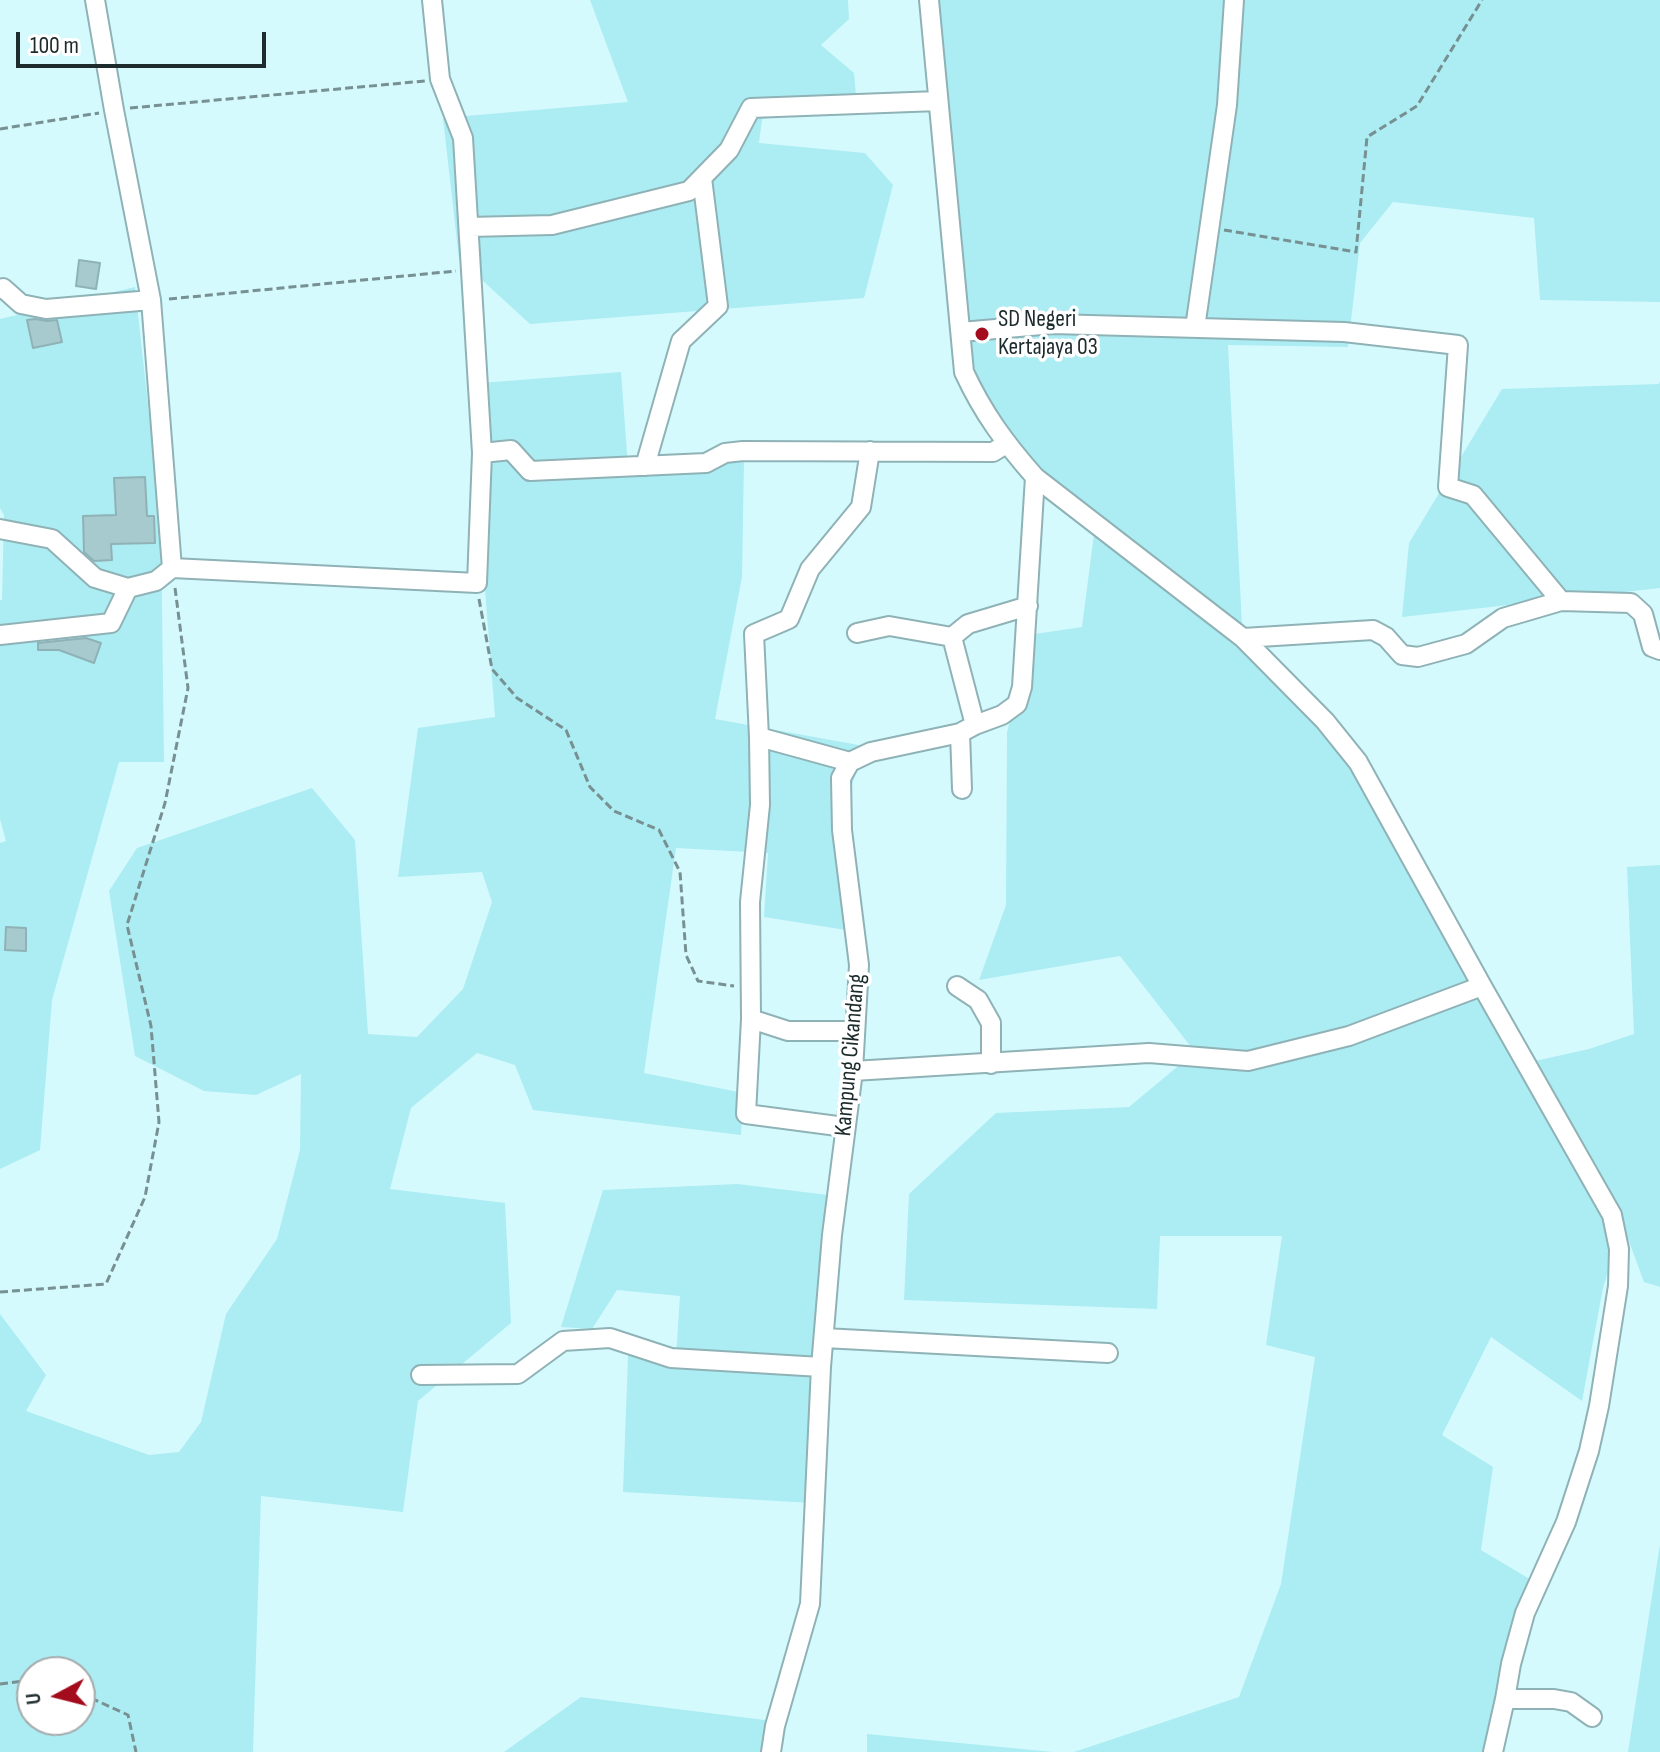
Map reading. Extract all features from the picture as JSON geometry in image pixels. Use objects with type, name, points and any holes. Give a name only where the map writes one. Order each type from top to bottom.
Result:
[{"type":"street","points":[[95,0],[151,300],[172,568]]},
{"type":"street","points":[[0,529],[52,539],[95,578],[128,588],[156,581],[172,568],[477,583],[482,453],[463,138],[440,79],[432,0]]},
{"type":"street","points":[[929,0],[964,372],[977,401],[1006,444],[1035,477],[1243,638],[1325,721],[1358,762],[1612,1215],[1619,1249],[1618,1286],[1599,1406],[1589,1451],[1566,1522],[1525,1613],[1493,1752]]},
{"type":"street","points":[[1195,328],[1227,105],[1234,0]]},
{"type":"street","points":[[469,227],[552,225],[689,191],[729,150],[751,108],[938,101]]},
{"type":"street","points":[[645,466],[681,341],[718,306],[702,178]]},
{"type":"street","points":[[0,289],[3,288],[21,304],[46,309],[151,300]]},
{"type":"street","points":[[961,332],[1053,324],[1344,332],[1458,345],[1448,487],[1473,495],[1561,601]]},
{"type":"street","points":[[482,453],[511,450],[530,471],[706,463],[725,453],[743,451],[993,452],[1006,444]]},
{"type":"street","points":[[845,1127],[746,1114],[751,1019],[750,902],[760,805],[754,634],[789,619],[810,569],[861,507],[870,451]]},
{"type":"street","points":[[759,737],[850,762],[871,752],[968,729],[1002,715],[1017,704],[1022,687],[1035,477]]},
{"type":"street","points":[[0,635],[111,623],[128,588]]},
{"type":"street","points":[[1243,638],[1373,630],[1386,637],[1402,655],[1418,657],[1466,644],[1503,618],[1561,601],[1631,603],[1643,614],[1652,647],[1660,650]]},
{"type":"street","points":[[857,633],[889,626],[952,637],[968,624],[1028,606]]},
{"type":"street","points":[[952,637],[968,729],[962,789]]},
{"type":"street","name":"Kampung Cikandang","points":[[771,1752],[775,1726],[810,1604],[821,1367],[832,1235],[853,1071],[859,965],[841,804],[841,778],[850,762]]},
{"type":"street","points":[[957,986],[978,1000],[991,1023],[991,1064]]},
{"type":"street","points":[[853,1071],[1149,1053],[1248,1061],[1349,1036],[1482,986]]},
{"type":"street","points":[[751,1019],[788,1031],[855,1031]]},
{"type":"street","points":[[421,1375],[518,1374],[563,1341],[610,1338],[671,1358],[821,1367]]},
{"type":"street","points":[[824,1338],[1108,1353]]},
{"type":"street","points":[[1505,1699],[1571,1702],[1592,1717]]},
{"type":"path","points":[[1209,227],[1356,252],[1367,137],[1417,106],[1482,0]]},
{"type":"path","points":[[0,129],[114,110],[440,79]]},
{"type":"path","points":[[151,300],[472,269]]},
{"type":"path","points":[[0,1292],[106,1284],[145,1197],[159,1122],[151,1026],[127,925],[165,803],[188,688],[172,568]]},
{"type":"path","points":[[477,583],[492,669],[517,698],[566,730],[590,787],[614,811],[659,830],[680,872],[686,955],[698,981],[751,988]]},
{"type":"path","points":[[96,1700],[128,1715],[136,1752]]},
{"type":"shaded area","points":[[590,0],[848,0],[849,19],[821,45],[854,73],[857,107],[762,119],[759,143],[865,153],[893,185],[864,298],[530,324],[459,259],[443,118],[628,102]]},
{"type":"shaded area","points":[[929,0],[1660,0],[1660,302],[1540,300],[1534,218],[1393,202],[1360,243],[1348,347],[1228,345],[1243,646],[1364,769],[1415,846],[1526,1063],[1589,1049],[1634,1034],[1627,867],[1660,865],[1660,1287],[1644,1282],[1623,1225],[1603,1288],[1582,1401],[1491,1337],[1442,1435],[1493,1467],[1481,1550],[1538,1584],[1491,1752],[1074,1752],[1239,1697],[1281,1584],[1315,1357],[1266,1345],[1282,1236],[1160,1236],[1157,1309],[904,1300],[909,1194],[996,1113],[1129,1107],[1195,1052],[1120,956],[979,980],[1006,905],[1007,733],[1028,635],[1082,627],[1094,534],[1021,478],[961,373]]},
{"type":"shaded area","points":[[135,287],[161,522],[164,762],[119,762],[52,1000],[40,1150],[0,1169],[0,843],[6,841],[0,819],[0,600],[4,515],[0,508],[0,319]]},
{"type":"shaded area","points":[[621,372],[628,466],[744,461],[742,577],[715,719],[864,746],[836,837],[852,931],[764,917],[768,853],[676,848],[644,1073],[743,1093],[741,1135],[533,1110],[515,1065],[477,1053],[411,1108],[390,1189],[505,1203],[511,1323],[418,1401],[403,1512],[261,1496],[253,1752],[0,1752],[0,1314],[46,1375],[26,1411],[149,1455],[179,1452],[201,1422],[226,1314],[277,1239],[300,1150],[301,1074],[256,1095],[204,1091],[135,1056],[109,891],[137,848],[312,788],[355,840],[368,1034],[417,1037],[463,989],[492,902],[482,872],[398,877],[418,728],[495,717],[469,384]]},
{"type":"shaded area","points":[[1660,381],[1660,588],[1402,617],[1409,543],[1502,389],[1659,384]]},
{"type":"shaded area","points":[[738,1184],[828,1195],[812,1503],[623,1492],[628,1356],[676,1356],[680,1296],[617,1290],[592,1329],[561,1327],[603,1190]]},
{"type":"shaded area","points":[[1660,1544],[1660,1752],[1628,1752]]},
{"type":"shaded area","points":[[581,1697],[781,1722],[771,1752],[504,1752]]},
{"type":"shaded area","points":[[867,1734],[1053,1752],[867,1752]]},
{"type":"building","points":[[79,260],[100,263],[96,289],[76,286]]},
{"type":"building","points":[[27,320],[57,320],[62,342],[33,348]]},
{"type":"building","points":[[145,477],[147,516],[154,516],[155,543],[111,544],[112,560],[94,561],[84,552],[83,516],[116,515],[114,478]]},
{"type":"building","points":[[86,638],[101,643],[94,663],[59,650],[38,650],[38,643]]},
{"type":"building","points":[[6,927],[26,928],[26,951],[5,950]]},
{"type":"place","name":"SD Negeri Kertajaya 03","points":[[982,334]]}]
